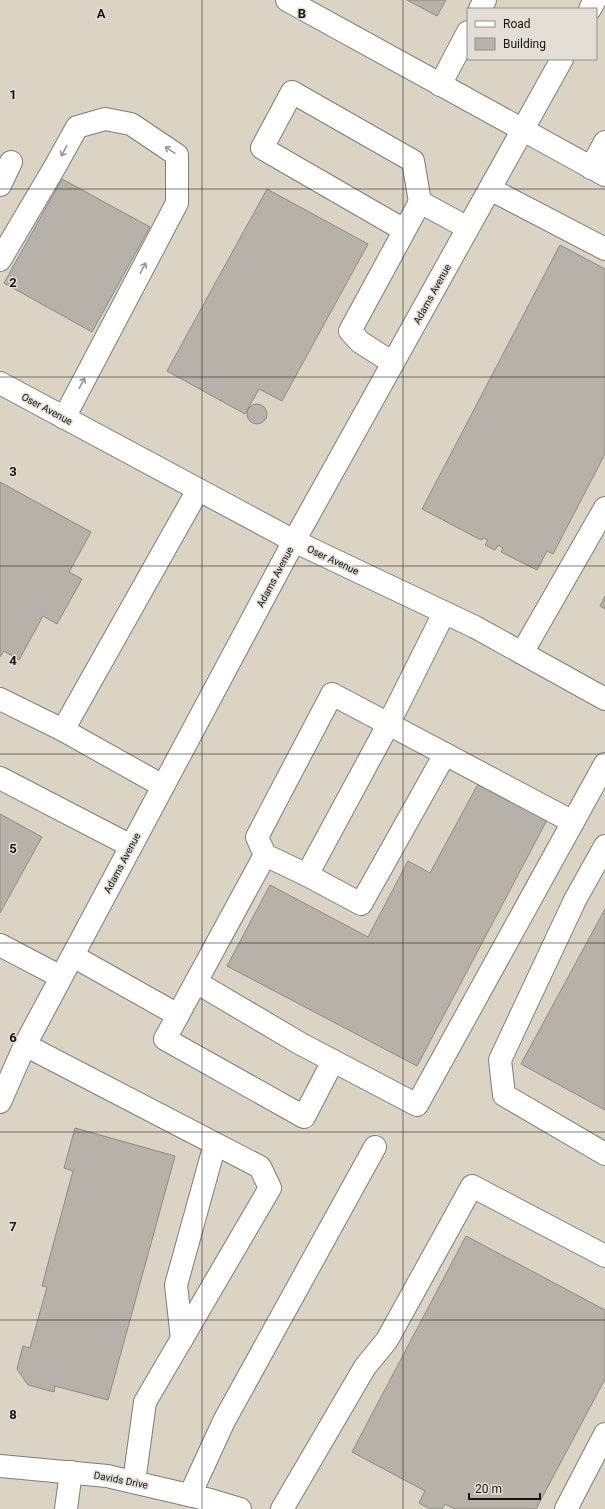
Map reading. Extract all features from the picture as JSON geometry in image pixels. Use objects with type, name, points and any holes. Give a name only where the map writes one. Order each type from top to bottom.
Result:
[{"type":"street","points":[[287,0],[598,171],[605,142]]},
{"type":"street","points":[[440,85],[467,34]]},
{"type":"street","name":"Adams Avenue","points":[[0,1102],[25,1045],[294,541],[561,60]]},
{"type":"street","points":[[393,363],[360,342],[350,331],[420,202],[413,160],[292,92],[262,148],[404,230]]},
{"type":"street","points":[[0,260],[77,128],[105,119],[131,124],[177,155],[177,203],[64,418]]},
{"type":"street","points":[[0,185],[11,162]]},
{"type":"street","points":[[490,189],[605,249]]},
{"type":"street","points":[[420,202],[468,228]]},
{"type":"street","name":"Oser Avenue","points":[[0,384],[294,541],[475,627],[605,699]]},
{"type":"street","points":[[63,730],[198,490]]},
{"type":"street","points":[[522,653],[605,508]]},
{"type":"street","points":[[307,875],[389,723],[444,613]]},
{"type":"street","points":[[445,754],[361,904],[307,875],[265,855],[257,837],[332,694],[389,723],[573,822]]},
{"type":"street","points":[[0,699],[63,730],[163,786]]},
{"type":"street","points":[[196,982],[302,1044],[417,1105],[605,764]]},
{"type":"street","points":[[0,778],[131,846]]},
{"type":"street","points":[[605,846],[575,900],[500,1060],[504,1094],[605,1154]]},
{"type":"street","points":[[265,855],[165,1039],[304,1117],[333,1061]]},
{"type":"street","points":[[0,945],[61,978]]},
{"type":"street","points":[[73,956],[178,1015]]},
{"type":"street","points":[[25,1045],[260,1167],[270,1188],[145,1402],[134,1482]]},
{"type":"street","points":[[182,1339],[176,1285],[215,1144]]},
{"type":"street","points":[[190,1495],[224,1421],[375,1146]]},
{"type":"street","points":[[282,1509],[366,1367],[386,1340],[472,1186],[605,1256]]},
{"type":"street","points":[[566,1509],[605,1434]]},
{"type":"street","name":"Davids Drive","points":[[0,1466],[107,1476],[190,1495],[240,1509]]},
{"type":"street","points":[[66,1509],[71,1472]]},
{"type":"shaded area","points":[[0,0],[605,0],[605,1509],[0,1509]]},
{"type":"building","points":[[407,0],[446,0],[437,16]]},
{"type":"building","points":[[62,179],[150,227],[92,332],[4,283]]},
{"type":"building","points":[[267,189],[368,244],[282,401],[259,389],[245,414],[167,371]]},
{"type":"building","points":[[560,245],[605,269],[605,454],[553,554],[547,551],[537,570],[501,552],[503,548],[498,545],[495,550],[485,545],[488,540],[483,538],[481,540],[422,509]]},
{"type":"building","points":[[257,404],[264,407],[267,414],[264,421],[257,424],[250,421],[247,414],[250,407]]},
{"type":"building","points":[[0,482],[91,532],[69,572],[82,579],[57,624],[43,616],[19,660],[4,651],[0,657]]},
{"type":"building","points":[[605,596],[605,609],[600,606]]},
{"type":"building","points":[[478,784],[547,820],[417,1066],[227,966],[270,885],[368,937],[408,861],[430,873]]},
{"type":"building","points":[[0,814],[42,837],[0,913]]},
{"type":"building","points":[[605,909],[605,1110],[521,1064]]},
{"type":"building","points":[[75,1128],[175,1156],[108,1400],[55,1386],[54,1392],[28,1385],[17,1369],[23,1346],[30,1348],[47,1287],[42,1286],[73,1171],[64,1168]]},
{"type":"building","points":[[466,1236],[605,1310],[605,1379],[536,1509],[455,1509],[445,1504],[442,1509],[430,1509],[419,1503],[425,1491],[352,1452]]}]
